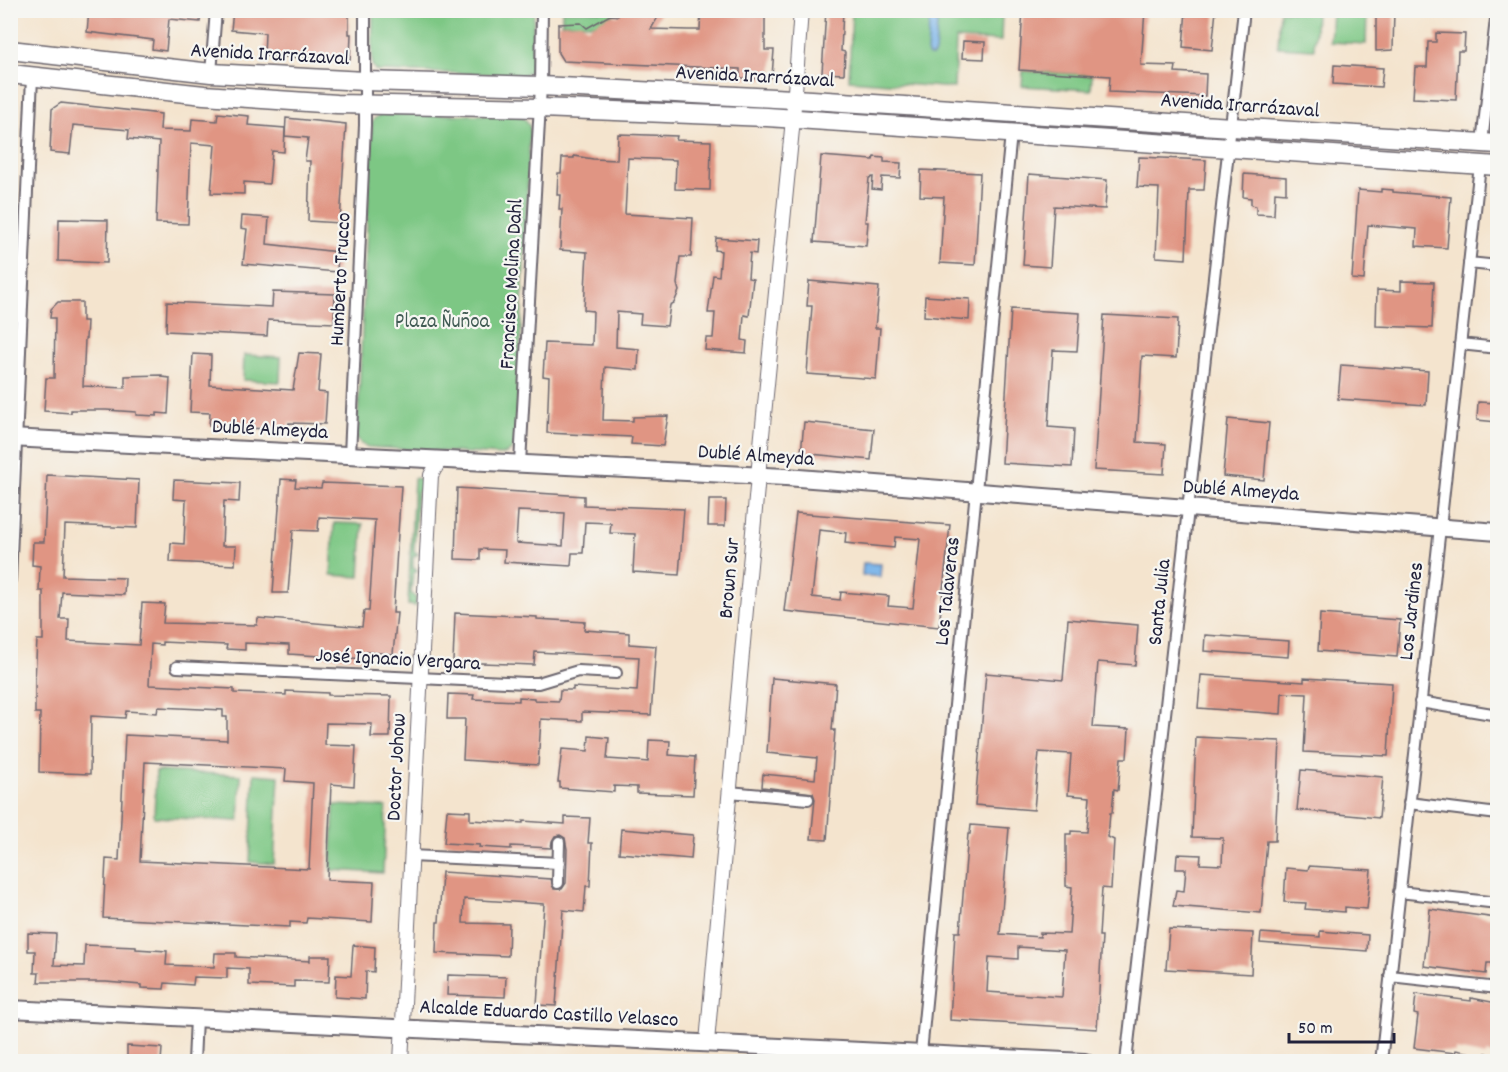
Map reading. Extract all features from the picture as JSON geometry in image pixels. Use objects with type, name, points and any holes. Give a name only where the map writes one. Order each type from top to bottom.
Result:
[{"type":"main road","name":"Avenida Irarrázaval","points":[[10,50],[211,74],[541,86],[1232,126],[1490,144]]},
{"type":"main road","name":"Avenida Irarrázaval","points":[[10,74],[222,96],[366,105],[540,108],[793,119],[1489,166]]},
{"type":"main road","name":"Dublé Almeyda","points":[[14,438],[758,476],[1497,532]]},
{"type":"main road","name":"Alcalde Eduardo Castillo Velasco","points":[[10,1009],[707,1042],[803,1054],[921,1053],[964,1058],[1085,1062]]},
{"type":"street","points":[[211,74],[216,10]]},
{"type":"street","name":"Humberto Trucco","points":[[350,454],[366,105],[365,10]]},
{"type":"street","name":"Francisco Molina Dahl","points":[[520,463],[540,108],[542,10]]},
{"type":"street","name":"Brown Sur","points":[[707,1042],[758,476],[795,100],[801,10]]},
{"type":"street","name":"Santa Julia","points":[[1126,1062],[1244,10]]},
{"type":"street","points":[[1490,144],[1497,10]]},
{"type":"street","points":[[10,580],[14,438],[32,76]]},
{"type":"street","name":"Los Talaveras","points":[[921,1053],[1011,133]]},
{"type":"street","name":"Los Jardines","points":[[1381,1062],[1469,263],[1489,166]]},
{"type":"street","points":[[1469,263],[1497,266]]},
{"type":"street","points":[[1460,344],[1497,348]]},
{"type":"street","points":[[422,459],[431,475]]},
{"type":"street","name":"Doctor Johow","points":[[401,1062],[431,475],[440,460]]},
{"type":"street","name":"José Ignacio Vergara","points":[[177,667],[533,683],[578,670],[616,673]]},
{"type":"street","points":[[1420,702],[1497,715]]},
{"type":"street","points":[[729,792],[808,799]]},
{"type":"street","points":[[1409,803],[1497,814]]},
{"type":"street","points":[[558,883],[559,842]]},
{"type":"street","points":[[411,856],[559,863]]},
{"type":"street","points":[[1399,892],[1497,903]]},
{"type":"street","points":[[1390,976],[1497,988]]},
{"type":"street","points":[[194,1062],[196,1018]]},
{"type":"green space","points":[[373,11],[534,11],[531,71],[523,75],[376,71],[372,65]]},
{"type":"green space","points":[[562,11],[619,11],[595,24],[562,23]]},
{"type":"green space","points":[[852,11],[1002,11],[1001,41],[956,39],[954,88],[849,80]]},
{"type":"green space","points":[[1280,11],[1316,11],[1314,49],[1278,47]]},
{"type":"green space","points":[[1332,11],[1367,11],[1366,44],[1330,42]]},
{"type":"green space","points":[[1023,71],[1092,75],[1091,90],[1022,86]]},
{"type":"green space","name":"Plaza Ñuñoa","points":[[381,114],[518,115],[526,120],[530,128],[516,442],[512,449],[504,454],[368,447],[361,444],[357,438],[372,123]]},
{"type":"green space","points":[[244,355],[281,357],[280,382],[243,380]]},
{"type":"green space","points":[[414,478],[421,479],[422,489],[417,493],[414,551],[418,554],[413,557],[413,568],[418,571],[413,573],[411,593],[416,598],[416,606],[408,605]]},
{"type":"green space","points":[[334,523],[363,524],[360,577],[331,575]]},
{"type":"green space","points":[[156,771],[241,775],[239,821],[154,817]]},
{"type":"green space","points":[[254,774],[279,776],[274,864],[250,862]]},
{"type":"green space","points":[[334,805],[386,807],[383,873],[331,870]]},
{"type":"water","points":[[930,11],[938,11],[933,56],[929,56],[927,52]]},
{"type":"water","points":[[863,563],[881,564],[880,577],[862,575]]},
{"type":"building","points":[[89,10],[167,12],[167,10],[201,10],[200,22],[169,19],[166,51],[152,49],[153,40],[87,32]]},
{"type":"building","points":[[233,10],[349,10],[350,60],[264,56],[265,33],[231,30]]},
{"type":"building","points":[[621,10],[662,10],[651,29],[700,30],[701,10],[731,10],[731,14],[765,15],[765,50],[774,50],[772,76],[768,79],[740,78],[740,69],[563,61],[558,53],[558,24],[581,23],[587,28],[610,15],[618,16]]},
{"type":"building","points":[[826,10],[843,10],[841,51],[845,52],[844,74],[822,73]]},
{"type":"building","points":[[1023,10],[1145,10],[1141,65],[1176,66],[1175,72],[1206,74],[1205,96],[1109,92],[1110,76],[1019,70]]},
{"type":"building","points":[[1186,10],[1216,10],[1212,50],[1183,47]]},
{"type":"building","points":[[1376,10],[1394,10],[1393,50],[1376,51]]},
{"type":"building","points":[[1436,33],[1465,34],[1464,51],[1458,51],[1456,100],[1413,98],[1415,67],[1427,67],[1428,42],[1436,42]]},
{"type":"building","points":[[963,41],[985,42],[984,59],[962,58]]},
{"type":"building","points":[[1334,65],[1383,68],[1381,87],[1333,84]]},
{"type":"building","points":[[61,103],[161,114],[160,130],[191,131],[192,119],[217,121],[218,113],[249,116],[248,125],[285,128],[284,152],[272,151],[269,184],[244,182],[244,194],[211,193],[215,145],[191,143],[188,224],[156,223],[159,142],[128,139],[129,130],[73,125],[70,154],[50,152],[52,109]]},
{"type":"building","points":[[286,118],[346,124],[340,223],[308,221],[310,161],[305,161],[308,138],[285,136]]},
{"type":"building","points":[[618,134],[677,136],[676,140],[711,141],[710,190],[675,189],[676,160],[628,158],[625,214],[693,218],[691,257],[680,257],[677,284],[679,291],[674,303],[670,305],[667,326],[640,324],[641,314],[617,312],[616,347],[639,349],[638,370],[605,367],[603,420],[633,421],[633,417],[668,416],[663,446],[631,444],[632,437],[547,433],[549,377],[543,376],[545,343],[592,345],[593,311],[584,310],[587,252],[560,250],[562,209],[559,209],[560,195],[557,195],[558,173],[561,173],[562,158],[574,158],[574,156],[617,160]]},
{"type":"building","points":[[821,156],[873,160],[874,157],[884,158],[884,162],[901,163],[900,178],[882,177],[881,190],[872,189],[873,177],[869,178],[865,222],[868,222],[866,246],[814,242]]},
{"type":"building","points":[[1139,157],[1206,160],[1204,190],[1189,190],[1186,259],[1156,257],[1159,188],[1137,187]]},
{"type":"building","points":[[921,170],[980,173],[975,265],[940,263],[944,197],[920,196]]},
{"type":"building","points":[[1029,174],[1107,180],[1105,209],[1054,206],[1050,267],[1023,265]]},
{"type":"building","points":[[1244,174],[1286,177],[1286,193],[1275,192],[1274,215],[1256,214],[1256,206],[1251,205],[1251,198],[1243,197]]},
{"type":"building","points":[[1381,189],[1451,197],[1447,248],[1416,246],[1417,229],[1368,225],[1364,280],[1352,279],[1358,190],[1381,192]]},
{"type":"building","points":[[242,216],[269,218],[267,244],[338,252],[337,272],[243,264],[247,229],[241,228]]},
{"type":"building","points":[[59,219],[108,220],[107,263],[58,261]]},
{"type":"building","points":[[716,238],[757,241],[756,254],[750,253],[748,278],[753,279],[749,316],[744,315],[742,340],[747,341],[746,353],[705,350],[706,338],[713,338],[715,313],[708,313],[713,275],[719,276],[721,251],[715,250]]},
{"type":"building","points":[[809,281],[879,287],[875,328],[880,328],[876,379],[807,374],[812,306],[807,306]]},
{"type":"building","points":[[1401,281],[1434,282],[1432,328],[1376,326],[1377,290],[1401,291]]},
{"type":"building","points":[[273,292],[335,294],[334,323],[268,320],[267,336],[166,331],[167,302],[272,307]]},
{"type":"building","points":[[925,296],[970,299],[969,320],[924,316]]},
{"type":"building","points":[[58,302],[82,302],[82,321],[87,321],[83,386],[125,388],[125,376],[162,375],[162,377],[170,378],[168,414],[136,415],[136,412],[106,410],[71,410],[71,413],[44,411],[46,378],[54,378],[55,318],[50,318],[51,309]]},
{"type":"building","points":[[1011,309],[1080,313],[1077,351],[1053,350],[1048,427],[1074,429],[1072,467],[1002,463]]},
{"type":"building","points":[[1104,315],[1178,319],[1176,358],[1142,356],[1137,442],[1166,444],[1164,474],[1094,470]]},
{"type":"building","points":[[299,353],[321,354],[318,392],[327,393],[325,424],[289,423],[289,430],[209,426],[210,413],[190,412],[193,354],[211,355],[210,385],[293,390]]},
{"type":"building","points":[[1341,365],[1428,371],[1426,405],[1338,399]]},
{"type":"building","points":[[1478,402],[1497,403],[1497,422],[1477,420]]},
{"type":"building","points":[[1228,419],[1269,423],[1264,480],[1223,476]]},
{"type":"building","points":[[804,422],[874,429],[871,460],[801,453]]},
{"type":"building","points":[[47,475],[139,480],[137,528],[65,525],[63,576],[125,578],[124,595],[62,592],[60,619],[69,619],[68,641],[139,645],[142,603],[165,604],[163,623],[257,625],[258,618],[362,627],[364,611],[369,611],[375,520],[319,517],[318,531],[293,530],[288,593],[273,593],[281,479],[296,480],[295,487],[321,488],[322,483],[401,486],[393,613],[397,613],[393,654],[366,652],[366,659],[289,654],[289,645],[245,643],[245,650],[226,649],[227,645],[162,642],[162,645],[151,644],[149,685],[234,689],[234,693],[286,695],[286,691],[328,693],[328,695],[391,696],[390,737],[371,737],[372,724],[326,723],[325,745],[356,746],[354,786],[331,784],[327,880],[374,882],[372,922],[307,918],[306,923],[290,922],[290,927],[103,918],[106,859],[119,860],[125,735],[227,740],[227,717],[223,717],[223,710],[158,707],[157,713],[126,711],[125,718],[91,716],[90,774],[39,772],[40,713],[35,713],[35,680],[37,640],[43,640],[43,591],[39,591],[40,566],[32,565],[33,542],[44,542]],"holes":[[[145,762],[286,769],[285,781],[313,783],[309,869],[140,861]]]},
{"type":"building","points":[[174,480],[240,483],[239,502],[224,501],[222,546],[236,546],[235,565],[170,562],[171,543],[184,544],[186,500],[173,499]]},
{"type":"building","points":[[457,488],[584,496],[584,505],[684,509],[679,575],[633,572],[635,534],[610,533],[611,523],[585,522],[583,553],[572,553],[571,566],[504,562],[505,550],[480,549],[480,560],[455,559]],"holes":[[[518,511],[565,513],[563,546],[516,543]]]},
{"type":"building","points":[[709,500],[726,500],[725,526],[708,526]]},
{"type":"building","points":[[796,513],[950,525],[939,627],[784,611]],"holes":[[[819,530],[846,533],[845,543],[894,548],[895,537],[920,539],[913,608],[888,606],[889,596],[841,592],[840,600],[812,597]]]},
{"type":"building","points":[[455,613],[585,622],[584,630],[629,633],[629,644],[656,646],[651,715],[582,712],[582,721],[541,719],[538,765],[463,760],[465,719],[447,719],[448,694],[474,695],[473,699],[519,701],[519,697],[559,701],[560,690],[573,690],[573,687],[637,691],[639,657],[535,652],[534,665],[453,662]]},
{"type":"building","points":[[1320,614],[1400,620],[1397,657],[1318,651]]},
{"type":"building","points":[[1068,619],[1138,625],[1135,665],[1098,662],[1093,727],[1129,729],[1127,758],[1121,758],[1118,790],[1114,789],[1112,813],[1110,813],[1108,837],[1114,840],[1111,889],[1102,888],[1097,1029],[950,1020],[955,932],[960,932],[968,834],[970,834],[971,825],[1009,828],[1000,934],[1040,937],[1040,933],[1069,934],[1072,887],[1066,886],[1066,834],[1071,834],[1071,831],[1087,832],[1090,797],[1068,795],[1071,754],[1039,752],[1034,810],[975,805],[986,673],[1063,680]],"holes":[[[1018,947],[1065,950],[1062,997],[987,992],[989,957],[1018,959]]]},
{"type":"building","points":[[1205,635],[1289,641],[1288,657],[1204,651]]},
{"type":"building","points":[[1201,675],[1304,682],[1304,678],[1392,683],[1388,756],[1304,752],[1307,694],[1282,693],[1281,714],[1198,708]]},
{"type":"building","points":[[772,678],[836,684],[827,840],[811,839],[815,799],[813,793],[762,787],[763,774],[815,779],[817,758],[767,753]]},
{"type":"building","points":[[589,736],[609,738],[607,759],[648,762],[649,740],[670,741],[669,755],[695,757],[693,795],[637,793],[637,787],[614,786],[614,792],[560,788],[560,782],[558,782],[562,749],[588,751]]},
{"type":"building","points":[[1196,737],[1280,741],[1275,841],[1267,841],[1261,913],[1173,906],[1176,890],[1184,891],[1186,869],[1176,869],[1177,854],[1201,855],[1200,864],[1222,865],[1223,838],[1192,837]]},
{"type":"building","points":[[1301,770],[1383,777],[1379,818],[1297,810]]},
{"type":"building","points":[[447,810],[470,811],[470,820],[523,823],[523,821],[565,824],[565,817],[590,818],[588,843],[592,843],[590,886],[586,886],[584,912],[563,910],[556,1006],[537,1005],[544,904],[464,899],[463,923],[509,924],[508,956],[436,953],[437,922],[439,922],[442,872],[551,879],[554,889],[562,889],[566,883],[565,838],[560,835],[555,836],[551,848],[511,846],[511,849],[444,843]]},
{"type":"building","points":[[621,829],[693,835],[691,859],[619,853]]},
{"type":"building","points":[[1309,866],[1371,870],[1367,909],[1345,907],[1345,912],[1305,909],[1306,903],[1284,902],[1286,868],[1308,870]]},
{"type":"building","points":[[1430,909],[1496,918],[1494,963],[1487,963],[1486,974],[1424,966]]},
{"type":"building","points":[[1169,929],[1253,933],[1251,974],[1166,969]]},
{"type":"building","points":[[1320,931],[1368,935],[1367,951],[1260,943],[1261,933],[1320,937]]},
{"type":"building","points":[[28,933],[56,934],[54,965],[84,966],[85,945],[167,951],[166,965],[214,967],[215,953],[236,953],[236,957],[310,961],[310,956],[330,956],[329,982],[294,981],[294,987],[249,985],[249,969],[227,968],[227,978],[194,977],[193,985],[165,983],[164,989],[106,982],[38,982],[39,973],[34,973],[35,951],[28,951]]},
{"type":"building","points":[[353,945],[375,947],[374,972],[366,971],[365,999],[335,997],[336,975],[351,976]]},
{"type":"building","points":[[448,975],[506,977],[505,997],[447,995]]},
{"type":"building","points":[[1416,994],[1471,1001],[1471,998],[1497,1003],[1497,1056],[1456,1050],[1455,1053],[1414,1048],[1418,1015],[1414,1014]]},
{"type":"building","points":[[127,1046],[162,1048],[161,1062],[127,1062]]}]
